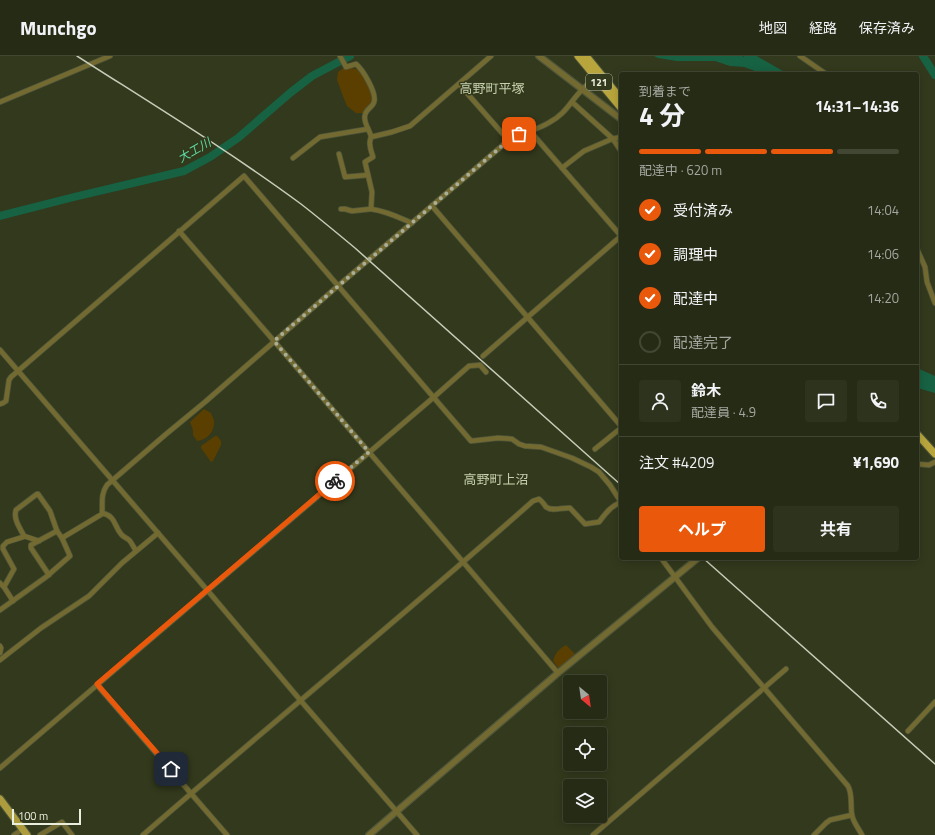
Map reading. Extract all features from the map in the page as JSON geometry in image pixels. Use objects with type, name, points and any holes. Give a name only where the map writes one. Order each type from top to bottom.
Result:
[{"type":"highway","name":"121","points":[[578,56],[619,97]]},
{"type":"highway","name":"121","points":[[586,56],[619,105]]},
{"type":"highway","points":[[919,436],[935,454]]},
{"type":"main road","points":[[0,799],[25,832]]},
{"type":"street","points":[[0,102],[110,56]]},
{"type":"street","points":[[340,56],[346,67],[356,64],[360,68],[365,75],[375,98],[374,103],[365,115],[371,137],[369,144],[373,157],[365,162],[372,192],[371,210]]},
{"type":"street","points":[[371,137],[410,126],[491,56]]},
{"type":"street","points":[[539,56],[619,117]]},
{"type":"street","points":[[800,56],[823,72]]},
{"type":"street","points":[[102,513],[102,494],[112,480],[206,402],[274,341],[510,139],[519,134],[550,123],[563,113],[582,89],[598,76]]},
{"type":"street","points":[[459,84],[502,133],[510,139]]},
{"type":"street","points":[[572,102],[613,139],[619,148]]},
{"type":"street","points":[[293,158],[320,137],[368,129]]},
{"type":"street","points":[[530,131],[619,234]]},
{"type":"street","points":[[562,168],[584,151],[619,138]]},
{"type":"street","points":[[339,154],[345,177],[368,175]]},
{"type":"street","points":[[0,404],[6,401],[9,380],[18,371],[244,176],[471,441],[512,438],[519,444],[541,447],[572,458],[599,472],[619,499]]},
{"type":"street","points":[[432,206],[619,425]]},
{"type":"street","points":[[340,209],[352,211],[381,210],[412,223]]},
{"type":"street","points":[[179,231],[558,673]]},
{"type":"street","points":[[483,356],[619,238]]},
{"type":"street","points":[[919,254],[925,267],[927,282],[935,303]]},
{"type":"street","points":[[0,350],[208,590],[301,701],[417,835]]},
{"type":"street","points":[[0,768],[469,366],[480,365],[486,372]]},
{"type":"street","points":[[596,448],[619,429]]},
{"type":"street","points":[[919,464],[929,465],[935,462]]},
{"type":"street","points":[[0,610],[49,575],[70,556],[62,538],[57,531],[50,511],[38,494],[16,510],[15,513],[17,523],[24,536]]},
{"type":"street","points":[[143,835],[534,501],[539,499],[547,508],[552,509],[570,508],[585,524],[599,522],[607,511],[619,503]]},
{"type":"street","points":[[62,538],[102,513]]},
{"type":"street","points":[[102,513],[110,516],[121,534],[129,540],[136,551]]},
{"type":"street","points":[[49,575],[31,548],[31,545],[57,531]]},
{"type":"street","points":[[0,660],[41,628],[89,596],[122,563],[158,534]]},
{"type":"street","points":[[4,587],[14,569],[3,549],[3,546],[7,542],[24,536],[39,541]]},
{"type":"street","points":[[663,560],[712,627],[848,786],[851,795],[852,815],[862,835]]},
{"type":"street","points":[[369,835],[558,673],[696,560]]},
{"type":"street","points":[[0,583],[13,601]]},
{"type":"street","points":[[0,646],[0,653]]},
{"type":"street","points":[[593,835],[786,669]]},
{"type":"street","points":[[97,684],[227,835]]},
{"type":"street","points":[[908,731],[935,702]]},
{"type":"street","points":[[814,835],[830,820],[852,815]]},
{"type":"street","points":[[40,835],[62,822],[72,835]]},
{"type":"street","points":[[14,835],[25,832]]},
{"type":"shaded area","points":[[654,56],[742,56],[755,62],[769,72],[757,72],[744,67],[730,66],[715,61],[677,61]]},
{"type":"shaded area","points":[[345,67],[357,69],[368,77],[374,97],[371,108],[363,113],[356,113],[347,106],[343,96],[337,80],[338,72]]},
{"type":"shaded area","points":[[919,369],[935,376],[935,393],[919,388]]},
{"type":"shaded area","points":[[204,409],[211,413],[214,421],[214,427],[209,435],[197,441],[193,435],[190,422]]},
{"type":"shaded area","points":[[217,436],[221,441],[221,445],[213,461],[211,462],[201,446]]},
{"type":"shaded area","points":[[566,645],[575,654],[559,669],[553,661],[561,648]]},
{"type":"waterway","name":"大工川","points":[[0,216],[184,171],[210,157],[238,138],[312,76],[350,56]]},
{"type":"waterway","points":[[748,56],[777,72]]},
{"type":"waterway","points":[[923,56],[935,75]]},
{"type":"railway","points":[[77,56],[274,184],[308,209],[355,248],[619,483]]},
{"type":"railway","points":[[705,560],[935,764]]},
{"type":"way so far","points":[[335,481],[369,452],[274,341],[510,139],[519,134]]},
{"type":"district","name":"高野町平塚","points":[[492,88]]},
{"type":"district","name":"高野町上沼","points":[[496,479]]},
{"type":"route","points":[[171,769],[97,684],[335,481]]}]
